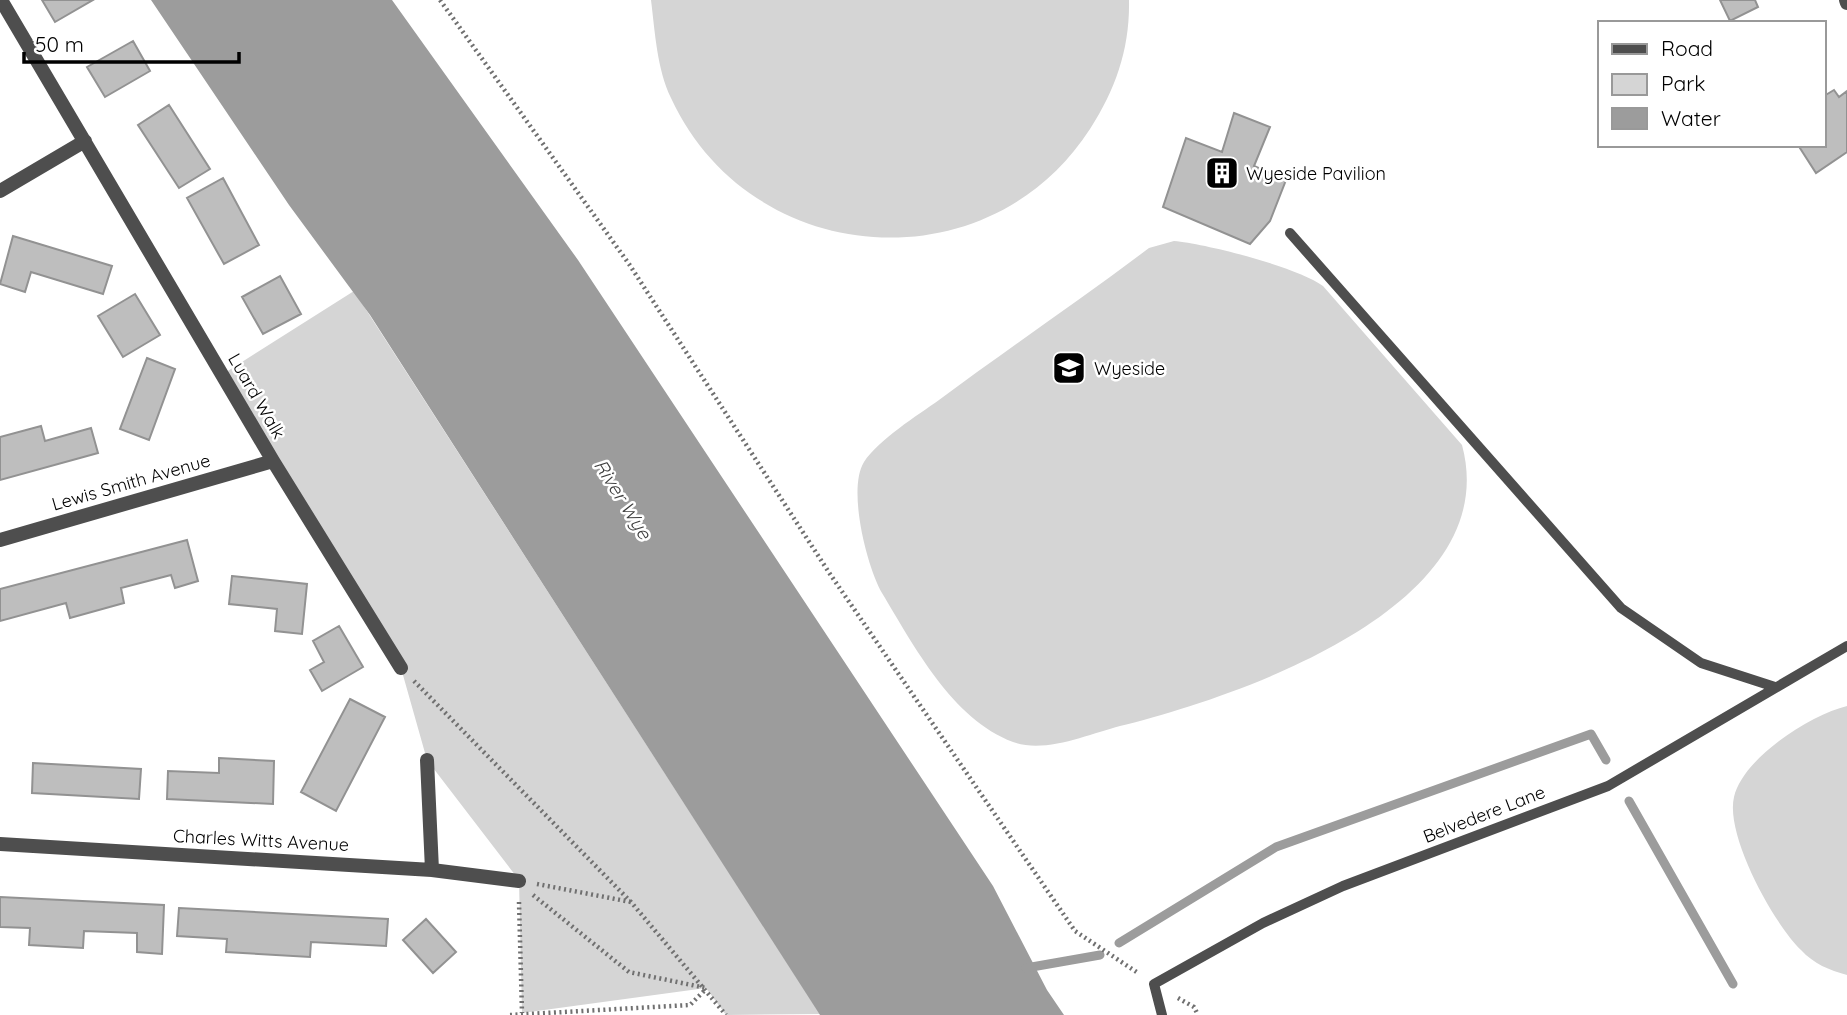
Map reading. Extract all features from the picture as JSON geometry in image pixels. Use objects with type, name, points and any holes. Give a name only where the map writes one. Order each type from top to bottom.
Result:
[{"type":"street","name":"Luard Walk","points":[[1,0],[273,461],[401,668]]},
{"type":"street","points":[[0,191],[85,141]]},
{"type":"street","name":"Lewis Smith Avenue","points":[[0,540],[273,461]]},
{"type":"street","points":[[427,760],[432,870]]},
{"type":"street","name":"Charles Witts Avenue","points":[[0,844],[432,870],[519,880]]},
{"type":"lane","points":[[1290,233],[1620,608],[1700,663],[1775,687]]},
{"type":"lane","name":"Belvedere Lane","points":[[1154,984],[1264,923],[1343,886],[1608,786],[1847,646]]},
{"type":"lane","points":[[1154,984],[1162,1015]]},
{"type":"path","points":[[440,0],[629,264],[830,574],[1075,931],[1154,984]]},
{"type":"path","points":[[401,668],[631,902],[707,988],[726,1015]]},
{"type":"path","points":[[519,880],[631,902]]},
{"type":"path","points":[[519,880],[546,908],[629,972],[707,988]]},
{"type":"path","points":[[519,880],[522,1013]]},
{"type":"path","points":[[510,1015],[690,1005],[707,988]]},
{"type":"green space","points":[[651,0],[1129,0],[1129,18],[1120,68],[1107,99],[1090,129],[1046,180],[993,215],[933,234],[872,237],[811,225],[755,197],[708,155],[666,87],[657,50]]},
{"type":"green space","points":[[1174,241],[1251,258],[1293,271],[1323,286],[1462,445],[1465,503],[1443,554],[1404,598],[1351,636],[1291,667],[1229,693],[1170,712],[1053,744],[1039,746],[1013,742],[991,731],[953,699],[921,657],[882,593],[870,565],[861,528],[858,508],[859,474],[870,454],[899,428],[1149,248]]},
{"type":"green space","points":[[354,291],[820,1014],[726,1015],[706,988],[522,1013],[519,880],[427,760],[401,668],[223,374]]},
{"type":"green space","points":[[1847,706],[1847,975],[1828,969],[1811,959],[1777,920],[1744,855],[1733,813],[1734,797],[1740,782],[1764,753],[1797,728]]},
{"type":"water","name":"River Wye","points":[[151,0],[392,0],[578,260],[993,886],[1047,990],[1064,1015],[820,1015],[370,315],[289,205]]},
{"type":"building","points":[[42,0],[93,0],[55,22]]},
{"type":"building","points":[[1720,0],[1755,0],[1758,7],[1730,21]]},
{"type":"building","points":[[133,41],[150,71],[105,97],[87,67]]},
{"type":"building","points":[[1834,90],[1839,97],[1847,91],[1847,152],[1816,173],[1799,147],[1826,147],[1826,95]]},
{"type":"building","points":[[169,105],[210,169],[179,188],[138,125]]},
{"type":"building","name":"Wyeside Pavilion","points":[[1234,113],[1270,127],[1254,166],[1286,180],[1270,221],[1250,244],[1163,207],[1186,138],[1222,152]]},
{"type":"building","points":[[223,178],[259,245],[224,264],[187,198]]},
{"type":"building","points":[[13,236],[112,266],[103,294],[31,272],[25,292],[0,284]]},
{"type":"building","points":[[280,276],[301,314],[263,334],[242,297]]},
{"type":"building","points":[[135,294],[160,335],[123,357],[98,316]]},
{"type":"building","points":[[147,358],[175,369],[149,440],[120,429]]},
{"type":"building","points":[[41,426],[45,441],[91,428],[98,453],[0,480],[0,437]]},
{"type":"building","points":[[187,540],[198,581],[175,588],[171,575],[121,588],[124,603],[70,618],[66,603],[0,621],[0,589]]},
{"type":"building","points":[[232,576],[307,584],[302,634],[275,631],[277,609],[229,604]]},
{"type":"building","points":[[339,626],[363,667],[322,691],[310,670],[324,662],[313,641]]},
{"type":"building","points":[[350,699],[385,717],[336,811],[301,792]]},
{"type":"building","points":[[219,758],[274,761],[273,804],[167,799],[168,771],[219,773]]},
{"type":"building","points":[[33,763],[141,769],[139,799],[32,793]]},
{"type":"building","points":[[0,897],[164,905],[162,954],[137,952],[137,933],[84,931],[83,948],[29,945],[30,928],[0,927]]},
{"type":"building","points":[[179,908],[388,919],[386,946],[311,942],[310,957],[226,952],[227,939],[177,936]]},
{"type":"building","points":[[426,919],[456,952],[433,973],[403,940]]},
{"type":"waterway","points":[[1119,943],[1276,847],[1591,734],[1606,760]]},
{"type":"waterway","points":[[1629,801],[1733,984]]},
{"type":"waterway","points":[[1026,968],[1100,955]]},
{"type":"place","name":"Wyeside Pavilion","points":[[1222,173]]},
{"type":"place","name":"Wyeside","points":[[1069,368]]}]
